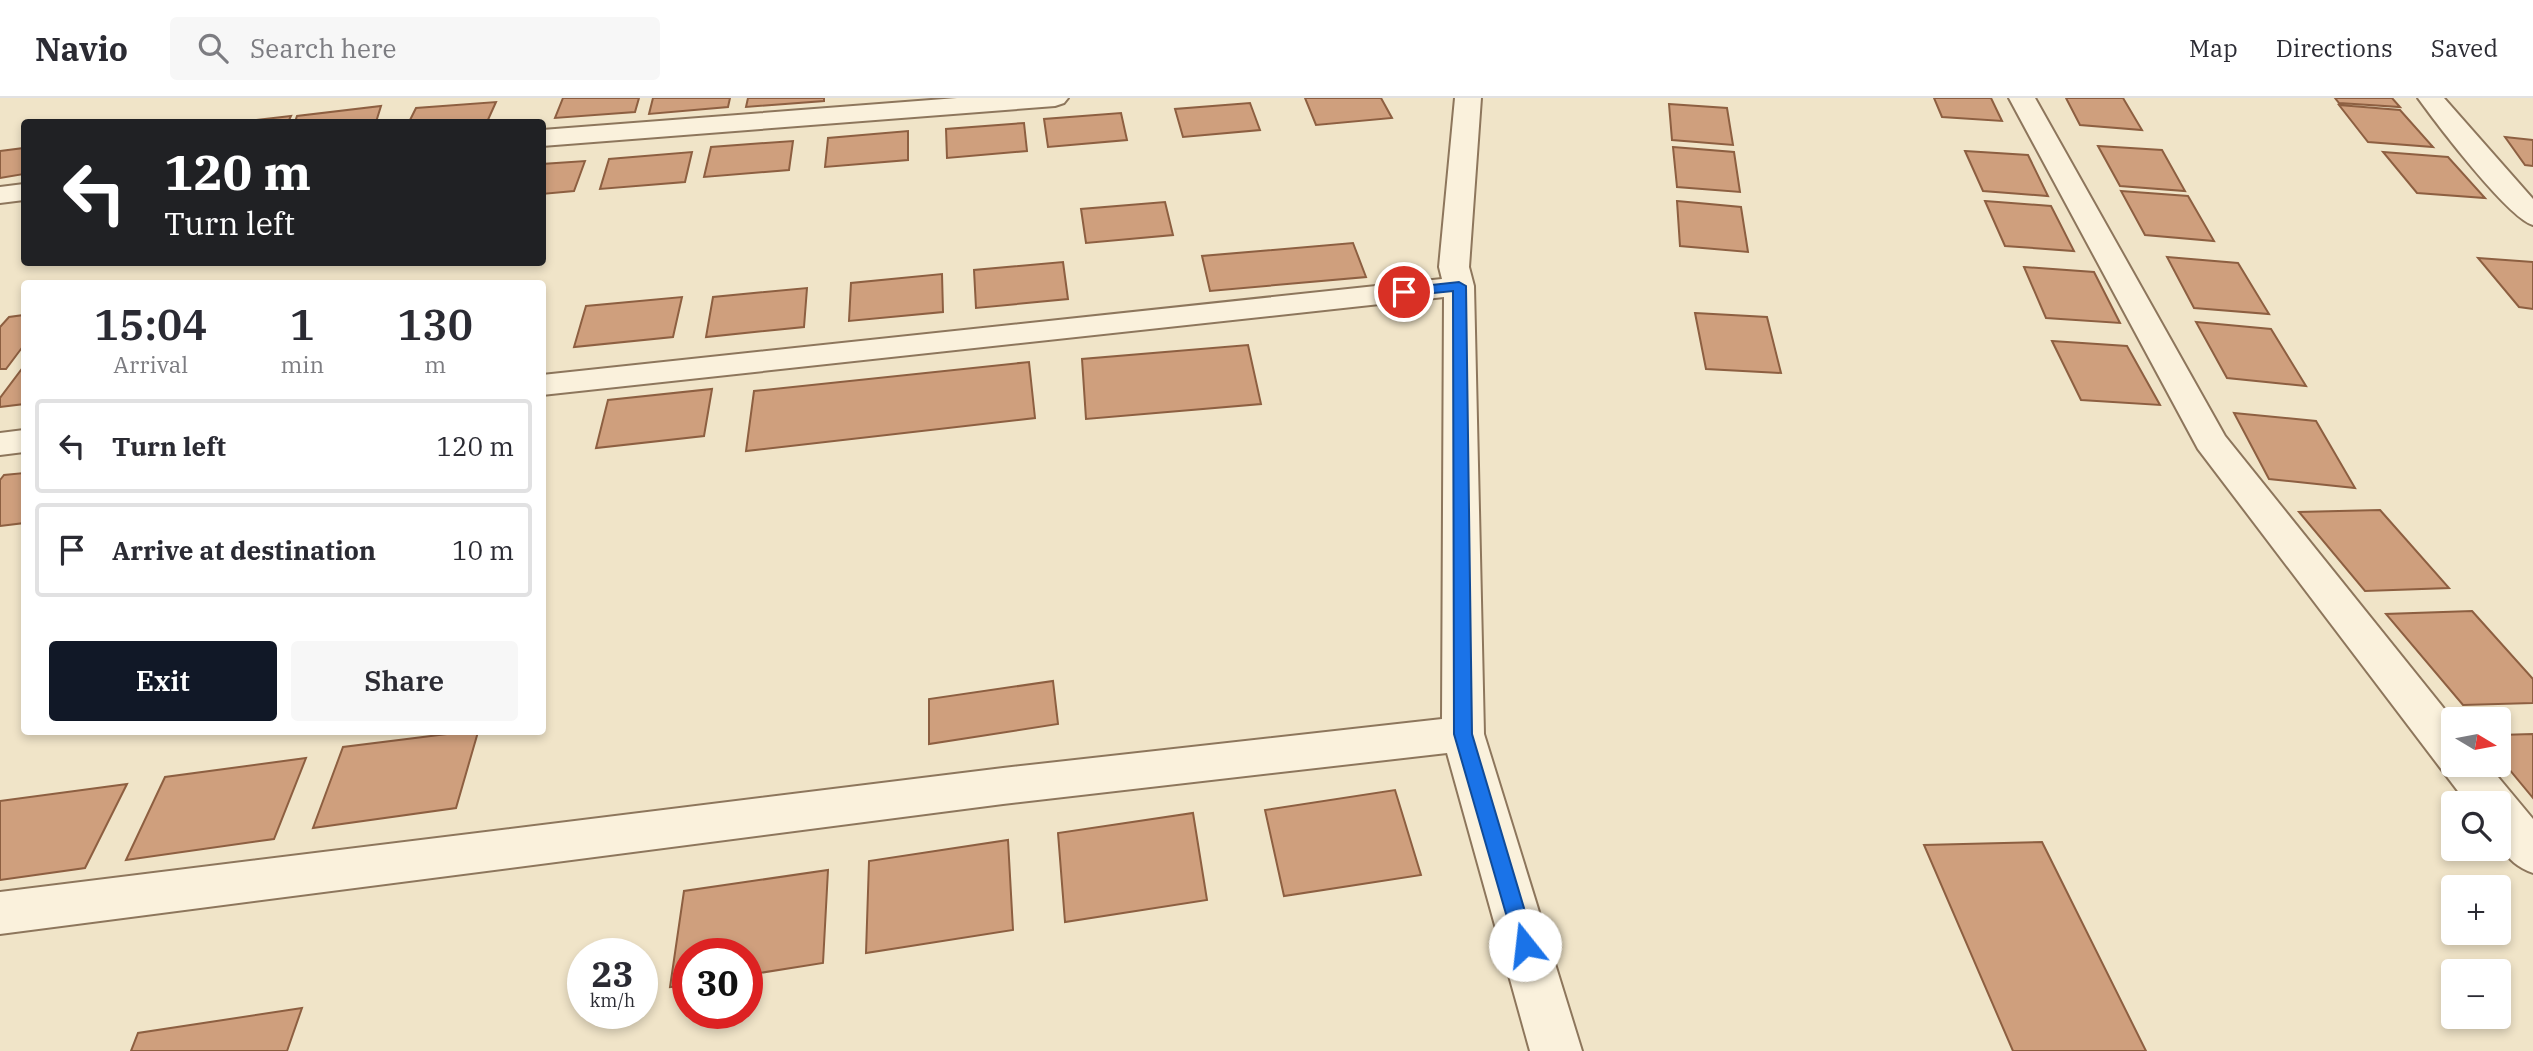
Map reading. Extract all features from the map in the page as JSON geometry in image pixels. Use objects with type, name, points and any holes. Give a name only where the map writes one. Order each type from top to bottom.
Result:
[{"type":"street","points":[[546,138],[1055,98]]},
{"type":"street","points":[[1468,98],[1454,267],[1459,286],[1463,734],[1556,1051]]},
{"type":"street","points":[[2022,98],[2210,441],[2441,736]]},
{"type":"street","points":[[2431,98],[2496,177],[2533,216]]},
{"type":"street","points":[[0,195],[21,192]]},
{"type":"street","points":[[546,385],[1459,286]]},
{"type":"street","points":[[0,444],[21,442]]},
{"type":"street","points":[[0,913],[989,788],[1463,734]]},
{"type":"street","points":[[2472,777],[2484,791]]},
{"type":"street","points":[[2511,826],[2533,853]]},
{"type":"building","points":[[563,98],[639,98],[635,112],[555,118]]},
{"type":"building","points":[[653,98],[730,98],[728,107],[649,114]]},
{"type":"building","points":[[748,98],[824,98],[824,101],[746,107]]},
{"type":"building","points":[[1305,98],[1381,98],[1392,118],[1316,125]]},
{"type":"building","points":[[1934,98],[1991,98],[2002,121],[1942,117]]},
{"type":"building","points":[[2066,98],[2123,98],[2142,130],[2080,125]]},
{"type":"building","points":[[2335,98],[2392,98],[2400,107],[2339,103]]},
{"type":"building","points":[[496,102],[488,119],[410,119],[416,108]]},
{"type":"building","points":[[1250,103],[1260,130],[1183,137],[1175,109]]},
{"type":"building","points":[[1669,104],[1727,108],[1733,145],[1672,140]]},
{"type":"building","points":[[2339,105],[2400,110],[2433,147],[2368,142]]},
{"type":"building","points":[[381,106],[377,119],[296,119],[297,116]]},
{"type":"building","points":[[1121,113],[1127,140],[1048,147],[1044,119]]},
{"type":"building","points":[[291,116],[290,119],[266,119]]},
{"type":"building","points":[[1024,123],[1027,151],[947,158],[946,129]]},
{"type":"building","points":[[908,131],[908,160],[825,167],[828,138]]},
{"type":"building","points":[[2505,137],[2533,140],[2533,166],[2525,165]]},
{"type":"building","points":[[793,141],[789,170],[704,177],[711,147]]},
{"type":"building","points":[[2098,146],[2162,150],[2185,191],[2120,186]]},
{"type":"building","points":[[1673,147],[1734,152],[1740,192],[1677,187]]},
{"type":"building","points":[[21,148],[21,174],[0,178],[0,151]]},
{"type":"building","points":[[1965,151],[2028,155],[2048,196],[1983,191]]},
{"type":"building","points":[[692,152],[685,182],[600,189],[609,159]]},
{"type":"building","points":[[2383,152],[2448,157],[2485,198],[2417,193]]},
{"type":"building","points":[[585,161],[574,191],[546,194],[546,164]]},
{"type":"building","points":[[2121,191],[2188,196],[2214,241],[2145,235]]},
{"type":"building","points":[[1677,201],[1741,207],[1748,252],[1680,246]]},
{"type":"building","points":[[1985,201],[2051,206],[2074,251],[2005,246]]},
{"type":"building","points":[[1165,202],[1173,235],[1086,243],[1081,209]]},
{"type":"building","points":[[1353,243],[1366,277],[1210,291],[1202,256]]},
{"type":"building","points":[[2167,257],[2238,263],[2269,314],[2194,308]]},
{"type":"building","points":[[2478,258],[2533,262],[2533,309],[2519,307]]},
{"type":"building","points":[[1063,262],[1068,299],[976,308],[974,270]]},
{"type":"building","points":[[2024,267],[2094,272],[2120,323],[2046,318]]},
{"type":"building","points":[[942,274],[943,312],[849,321],[851,283]]},
{"type":"building","points":[[807,288],[804,327],[706,337],[713,297]]},
{"type":"building","points":[[682,297],[673,337],[574,347],[586,306]]},
{"type":"building","points":[[1695,313],[1767,317],[1781,373],[1706,369]]},
{"type":"building","points":[[21,315],[21,349],[6,369],[0,369],[0,327],[9,317]]},
{"type":"building","points":[[2196,322],[2271,329],[2306,386],[2227,378]]},
{"type":"building","points":[[2052,341],[2127,346],[2160,405],[2081,400]]},
{"type":"building","points":[[1248,345],[1261,404],[1086,419],[1082,359]]},
{"type":"building","points":[[1029,362],[1035,418],[746,451],[754,391]]},
{"type":"building","points":[[21,370],[21,404],[0,407],[0,398]]},
{"type":"building","points":[[712,389],[704,436],[596,448],[608,400]]},
{"type":"building","points":[[2234,413],[2316,421],[2355,488],[2269,479]]},
{"type":"building","points":[[21,473],[21,523],[0,526],[0,480],[4,475]]},
{"type":"building","points":[[2380,510],[2449,588],[2365,591],[2299,512]]},
{"type":"building","points":[[2472,611],[2533,679],[2533,703],[2463,705],[2386,614]]},
{"type":"building","points":[[1053,681],[1058,724],[929,744],[929,699]]},
{"type":"building","points":[[2533,734],[2533,798],[2511,771],[2511,735]]},
{"type":"building","points":[[439,735],[477,735],[456,808],[313,828],[343,747]]},
{"type":"building","points":[[306,758],[274,839],[126,860],[165,777]]},
{"type":"building","points":[[127,784],[85,868],[0,880],[0,801]]},
{"type":"building","points":[[1395,790],[1421,875],[1284,896],[1265,810]]},
{"type":"building","points":[[1193,813],[1207,900],[1065,922],[1058,833]]},
{"type":"building","points":[[1008,840],[1013,930],[866,953],[869,861]]},
{"type":"building","points":[[2042,842],[2146,1051],[2013,1051],[1924,845]]},
{"type":"building","points":[[828,870],[823,963],[763,972],[763,938],[677,938],[684,891]]},
{"type":"building","points":[[302,1008],[287,1051],[131,1051],[138,1033]]},
{"type":"route","points":[[1404,292],[1459,286],[1463,734],[1525,945]]}]
